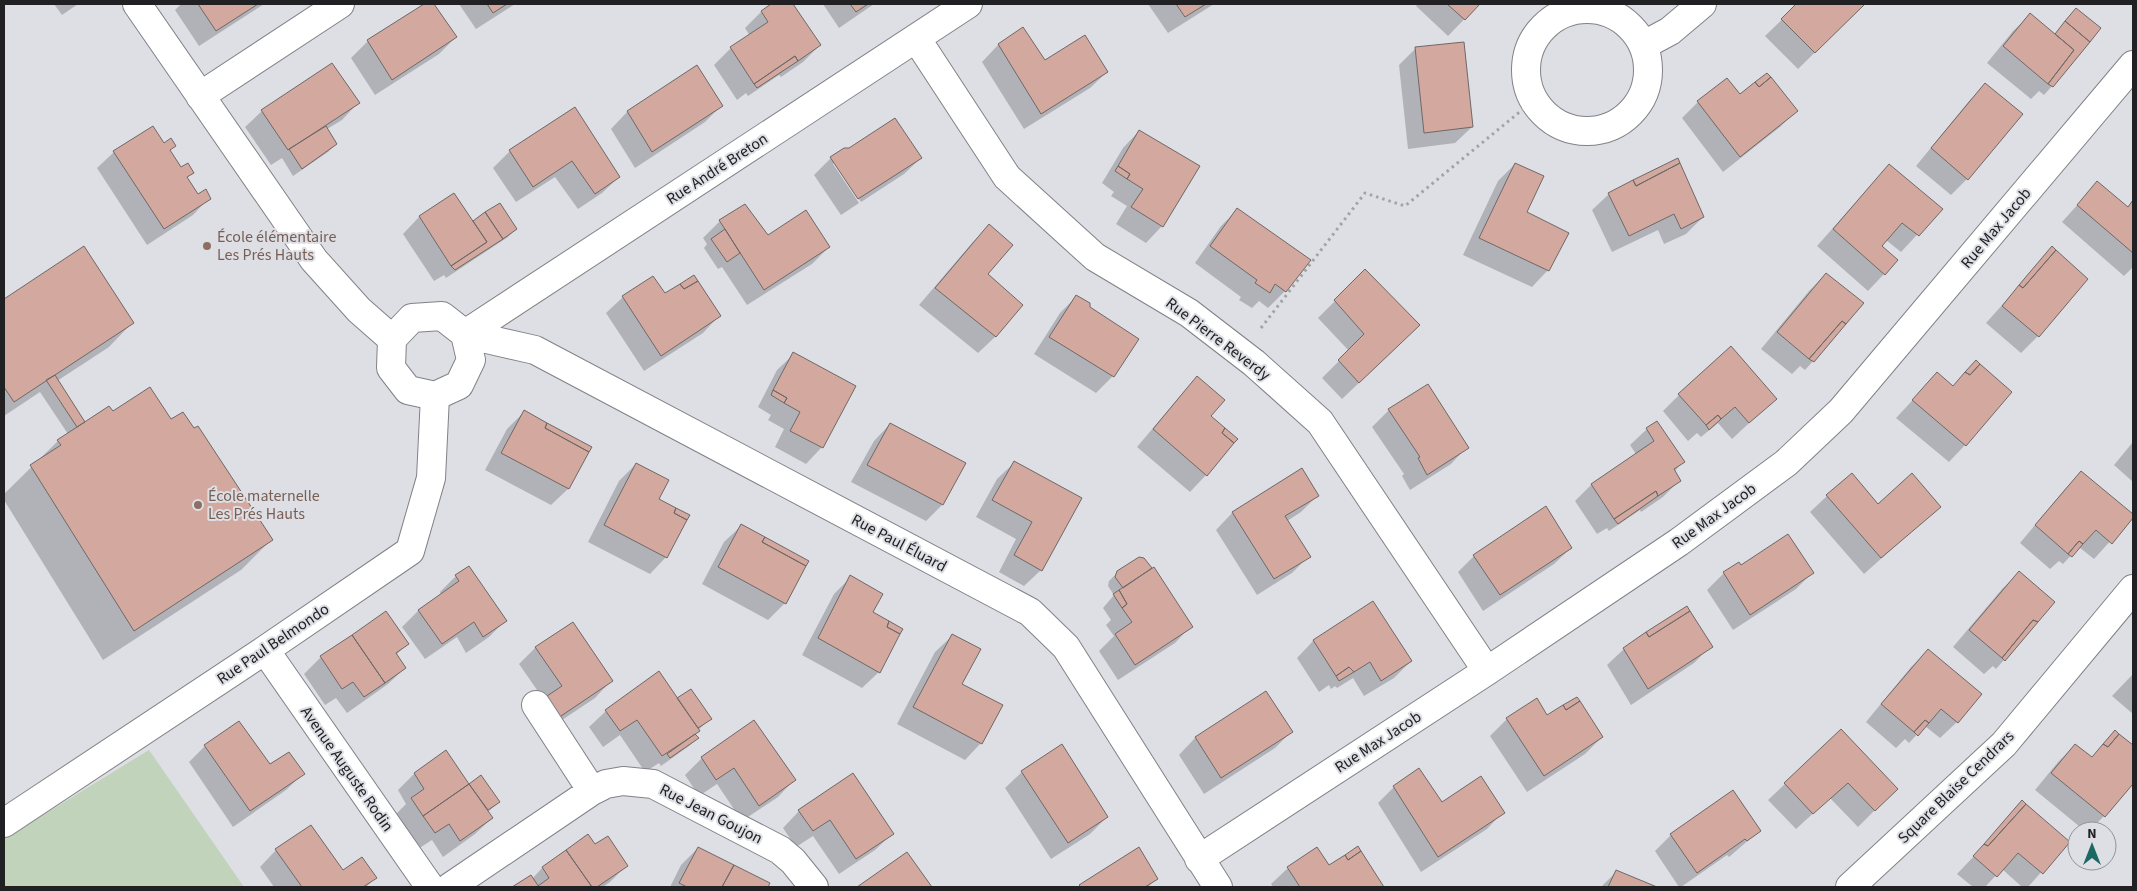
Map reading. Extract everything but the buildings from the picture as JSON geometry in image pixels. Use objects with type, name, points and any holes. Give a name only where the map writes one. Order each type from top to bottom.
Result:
[{"type":"street","points":[[137,4],[314,260],[359,310],[392,339]]},
{"type":"street","points":[[200,96],[340,4]]},
{"type":"street","name":"Rue André Breton","points":[[466,334],[968,4]]},
{"type":"street","points":[[1644,46],[1670,31],[1702,4]]},
{"type":"street","points":[[1578,8],[1598,9],[1617,16],[1633,28],[1644,46],[1649,66],[1647,86],[1638,105],[1624,120],[1605,128],[1585,131],[1564,127],[1547,117],[1534,101],[1526,82],[1525,62],[1531,43],[1543,27],[1559,15],[1578,8]]},
{"type":"street","name":"Rue Pierre Reverdy","points":[[916,38],[1007,177],[1096,257],[1189,313],[1242,353],[1320,422],[1487,671]]},
{"type":"street","name":"Rue Max Jacob","points":[[1199,859],[1487,671],[1679,542],[1786,464],[1841,411],[2133,65]]},
{"type":"street","points":[[442,316],[466,334],[471,360],[459,385],[435,396],[408,390],[390,368],[392,339],[412,318],[442,316]]},
{"type":"street","name":"Rue Paul Éluard","points":[[466,334],[535,350],[1030,612],[1066,647],[1218,887]]},
{"type":"street","name":"Rue Paul Belmondo","points":[[4,823],[265,650],[410,551],[431,478],[435,396]]},
{"type":"street","name":"Square Blaise Cendrars","points":[[1850,887],[2004,744],[2133,589]]},
{"type":"street","name":"Avenue Auguste Rodin","points":[[265,650],[430,887]]},
{"type":"street","points":[[536,706],[592,792]]},
{"type":"street","name":"Rue Jean Goujon","points":[[450,887],[592,792],[606,784],[623,781],[653,784],[780,850],[793,861],[814,887]]},
{"type":"path","points":[[1242,353],[1365,193],[1405,206],[1534,101]]},
{"type":"green space","points":[[149,750],[244,887],[4,887],[4,839]]},
{"type":"place","name":"École élémentaire Les Prés Hauts","points":[[207,246]]},
{"type":"place","name":"École maternelle Les Prés Hauts","points":[[198,505]]}]
